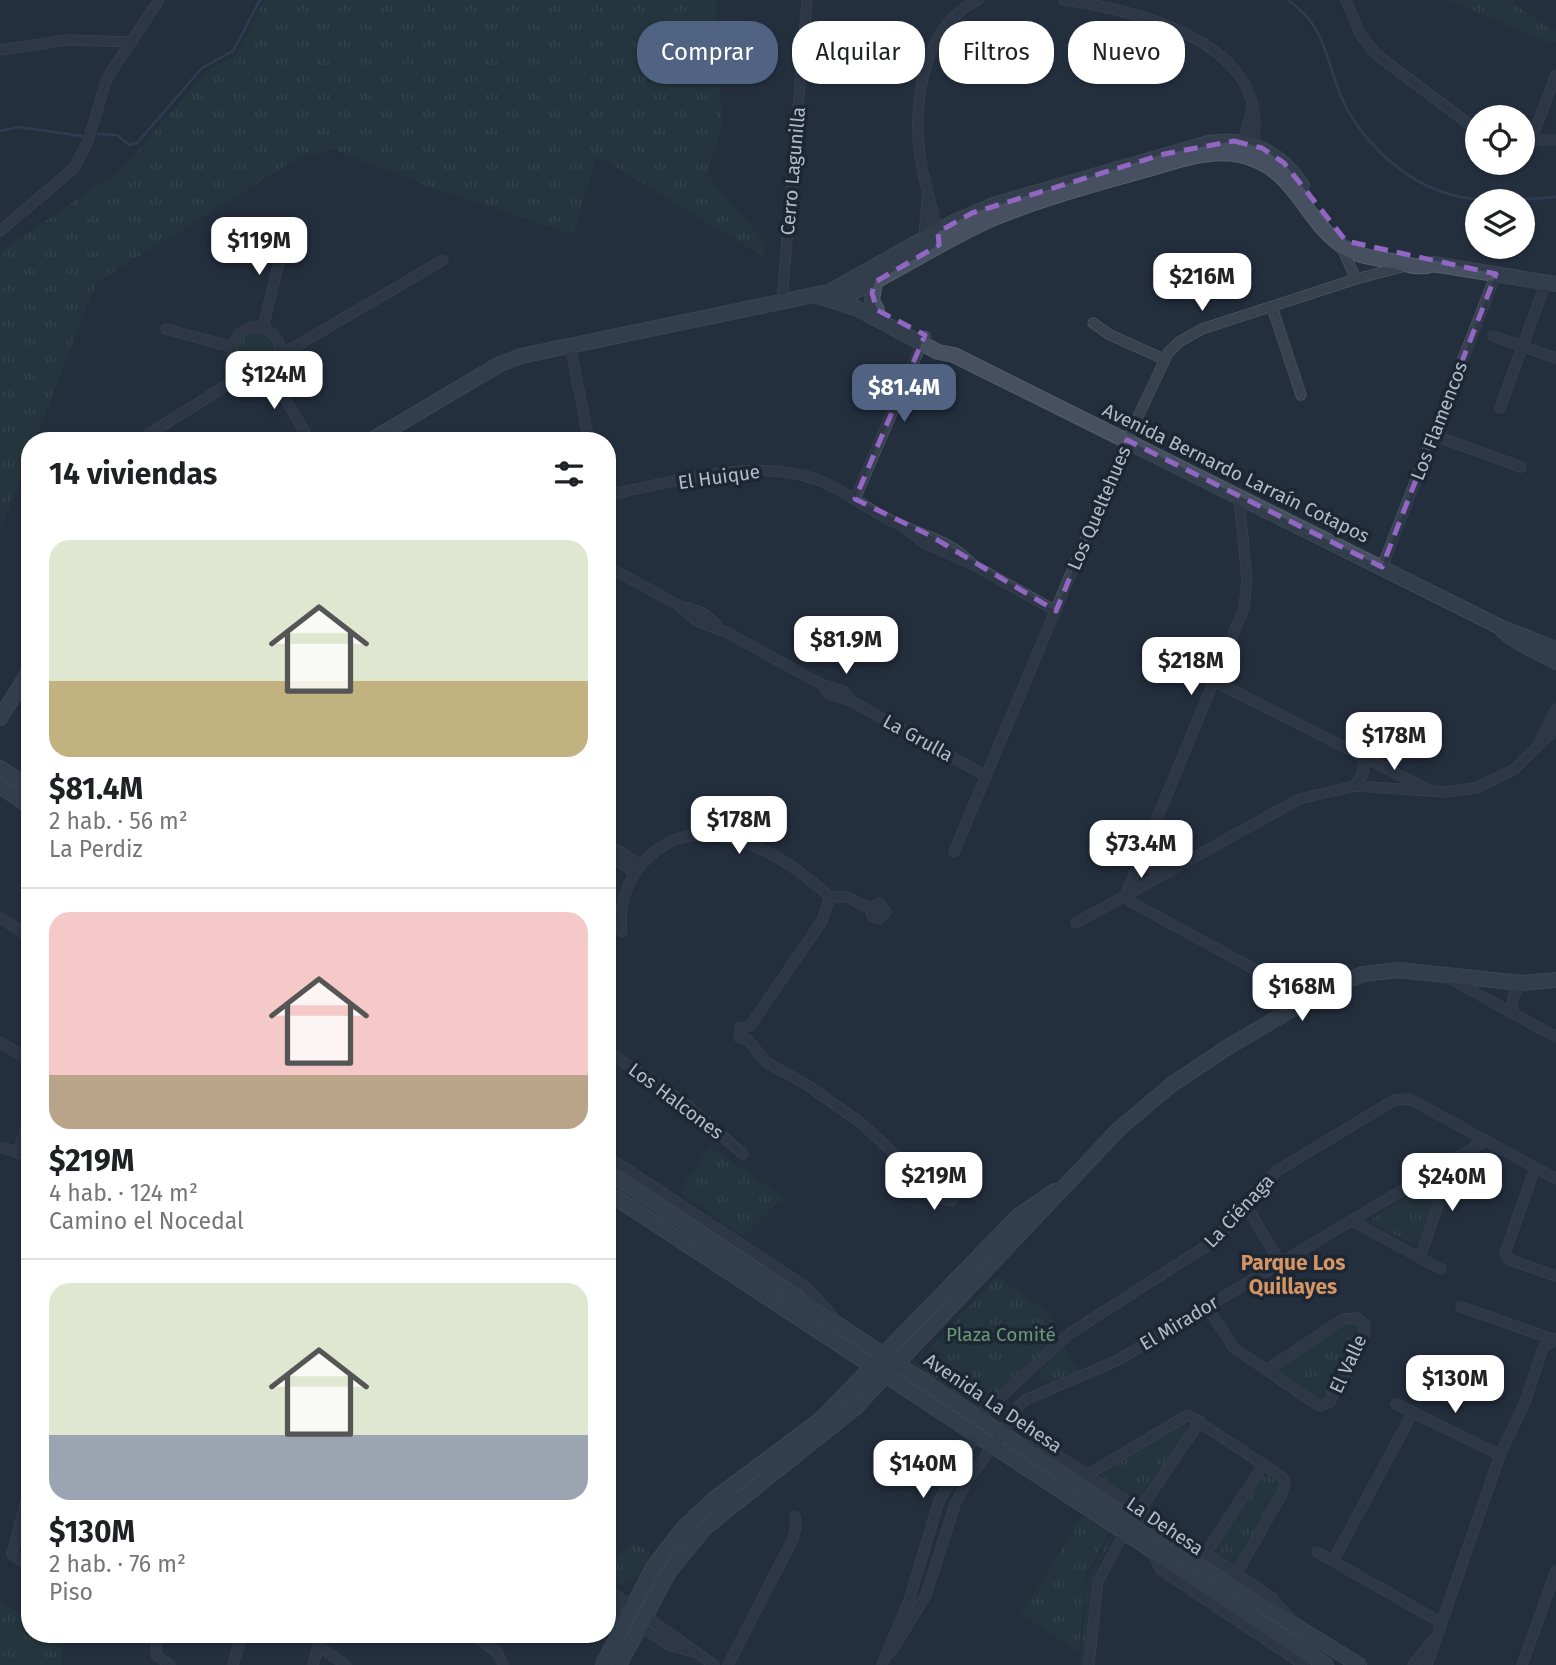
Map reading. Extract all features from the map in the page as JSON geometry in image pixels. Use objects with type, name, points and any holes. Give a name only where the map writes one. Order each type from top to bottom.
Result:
[{"type":"street","points":[[0,231],[74,168],[88,141],[101,91],[159,0]]},
{"type":"street","name":"Cerro Lagunilla","points":[[782,300],[807,0]]},
{"type":"street","points":[[939,238],[927,196],[919,130],[926,72],[933,47],[946,26],[976,0]]},
{"type":"street","points":[[1065,0],[1132,12],[1188,36],[1233,68],[1246,85],[1257,120],[1246,150]]},
{"type":"street","points":[[1346,0],[1360,34],[1377,55],[1465,121]]},
{"type":"street","points":[[0,50],[67,40],[132,42]]},
{"type":"street","points":[[1535,122],[1556,75]]},
{"type":"street","points":[[1535,140],[1556,140]]},
{"type":"street","points":[[1246,150],[1287,180],[1340,245],[1356,279]]},
{"type":"street","points":[[848,295],[875,282],[939,238],[1044,199],[1205,155],[1246,150],[1277,157],[1290,169],[1346,241],[1369,249],[1426,258],[1433,264],[1551,283],[1500,408]]},
{"type":"street","points":[[924,239],[927,196]]},
{"type":"street","points":[[263,328],[286,232]]},
{"type":"street","points":[[823,294],[924,239],[939,238]]},
{"type":"street","points":[[1340,245],[1366,256],[1410,265],[1426,267],[1433,264]]},
{"type":"street","points":[[280,352],[293,348],[443,260]]},
{"type":"street","name":"Los Queltehues","points":[[954,852],[1127,440],[1164,359],[1179,342],[1194,332],[1356,279],[1410,265]]},
{"type":"street","name":"Los Flamencos","points":[[1382,567],[1496,274]]},
{"type":"street","points":[[875,282],[872,300],[877,310]]},
{"type":"street","name":"Avenida Bernardo Larraín Cotapos","points":[[823,294],[1127,440],[1500,627],[1556,649]]},
{"type":"street","name":"Avenida Bernardo Larraín Cotapos","points":[[385,432],[500,364],[521,356],[782,300],[823,294],[848,295],[923,340]]},
{"type":"street","points":[[1272,307],[1301,395]]},
{"type":"street","points":[[1093,323],[1110,335],[1164,359]]},
{"type":"street","points":[[263,328],[275,337],[280,352],[276,364],[260,375],[246,373],[234,362],[232,346],[240,333],[247,329],[263,328]]},
{"type":"street","points":[[166,329],[232,346]]},
{"type":"street","points":[[1493,336],[1556,358]]},
{"type":"street","points":[[855,499],[923,340]]},
{"type":"street","points":[[570,345],[587,432]]},
{"type":"street","points":[[269,371],[305,432]]},
{"type":"street","points":[[152,432],[246,373]]},
{"type":"street","points":[[1433,435],[1521,467]]},
{"type":"street","name":"El Huique","points":[[616,493],[736,471],[763,470],[816,480],[904,526],[924,543],[972,564],[1056,611]]},
{"type":"street","points":[[1125,896],[1247,598],[1240,497]]},
{"type":"street","name":"La Grulla","points":[[616,571],[678,605],[697,621],[726,632],[822,685],[843,691],[850,701],[986,776]]},
{"type":"street","name":"Avenida Bernardo Larraín Cotapos","points":[[1500,627],[1518,642],[1556,662]]},
{"type":"street","points":[[1214,681],[1431,791]]},
{"type":"street","points":[[0,718],[21,684]]},
{"type":"street","points":[[1539,743],[1556,709]]},
{"type":"street","points":[[1076,923],[1287,804],[1314,793],[1355,786],[1457,792],[1491,783],[1521,764],[1539,743],[1556,729]]},
{"type":"street","points":[[1355,786],[1363,773],[1363,756]]},
{"type":"street","points":[[0,768],[21,782]]},
{"type":"street","points":[[0,786],[21,801]]},
{"type":"street","points":[[622,932],[623,903],[638,868],[660,848],[678,839],[706,833],[726,835],[801,874],[830,897],[847,897],[870,909]]},
{"type":"street","points":[[616,851],[638,868]]},
{"type":"street","points":[[1141,856],[1149,868],[1164,874]]},
{"type":"street","points":[[616,858],[638,868]]},
{"type":"street","points":[[1125,896],[1309,999]]},
{"type":"street","points":[[830,897],[822,921],[750,1026],[754,1035],[748,1040],[760,1058],[831,1101],[919,1176]]},
{"type":"street","points":[[0,918],[21,931]]},
{"type":"street","points":[[609,1664],[635,1617],[706,1527],[744,1494],[838,1424],[1153,1098],[1309,999],[1340,982],[1375,971],[1399,970],[1521,983],[1556,980]]},
{"type":"street","points":[[1440,974],[1556,1037]]},
{"type":"street","points":[[1278,1017],[1282,999],[1279,983]]},
{"type":"street","points":[[1512,1013],[1513,997],[1521,983]]},
{"type":"street","points":[[0,1042],[21,1055]]},
{"type":"street","name":"Los Halcones","points":[[616,1058],[697,1112],[743,1154]]},
{"type":"street","name":"La Ciénaga","points":[[979,1417],[1069,1334],[1206,1247],[1281,1168],[1398,1098],[1410,1099],[1556,1180]]},
{"type":"street","name":"El Mirador","points":[[883,1663],[921,1605],[955,1504],[970,1477],[1003,1433],[1011,1415],[1021,1403],[1044,1390],[1105,1367],[1485,1141]]},
{"type":"street","points":[[18,1153],[21,1143]]},
{"type":"street","points":[[0,1147],[21,1154]]},
{"type":"street","points":[[1420,1257],[1454,1159]]},
{"type":"street","points":[[616,1164],[636,1183]]},
{"type":"street","points":[[1535,1168],[1505,1253],[1510,1260],[1556,1276]]},
{"type":"street","name":"Avenida La Dehesa","points":[[616,1175],[636,1183],[760,1265],[839,1325],[1230,1585],[1359,1665]]},
{"type":"street","points":[[635,1617],[653,1567],[696,1514],[820,1420],[1018,1216],[1072,1180]]},
{"type":"street","name":"Avenida La Dehesa","points":[[616,1198],[1149,1547],[1230,1585],[1326,1665]]},
{"type":"street","points":[[1246,1205],[1280,1263]]},
{"type":"street","points":[[1352,1221],[1441,1269]]},
{"type":"street","name":"El Valle","points":[[1207,1307],[1229,1343],[1267,1370],[1317,1405],[1325,1406],[1364,1336],[1365,1325],[1357,1318],[1343,1319],[1267,1370]]},
{"type":"street","points":[[1427,1665],[1433,1640],[1500,1454],[1525,1402],[1544,1348],[1554,1338],[1461,1307]]},
{"type":"street","points":[[1030,1371],[1044,1390]]},
{"type":"street","points":[[1396,1404],[1500,1454]]},
{"type":"street","points":[[1333,1561],[1413,1412]]},
{"type":"street","points":[[1087,1475],[1182,1417],[1191,1416],[1284,1479],[1284,1489],[1230,1585]]},
{"type":"street","points":[[1140,1510],[1200,1421]]},
{"type":"street","points":[[883,1663],[909,1601],[939,1501],[976,1434]]},
{"type":"street","name":"La Dehesa","points":[[1018,1443],[1049,1451],[1140,1510],[1205,1554],[1230,1585]]},
{"type":"street","points":[[1205,1554],[1264,1464]]},
{"type":"street","points":[[696,1514],[698,1523],[706,1527]]},
{"type":"street","points":[[728,1665],[793,1539],[796,1527],[794,1516]]},
{"type":"street","points":[[21,1520],[12,1554],[21,1560]]},
{"type":"street","points":[[1089,1665],[1098,1581],[1125,1531]]},
{"type":"street","points":[[926,1544],[933,1550],[941,1548]]},
{"type":"street","name":"Avenida La Dehesa","points":[[1149,1547],[1161,1570],[1304,1665]]},
{"type":"street","points":[[1317,1552],[1440,1622]]},
{"type":"street","points":[[653,1567],[663,1565],[669,1572]]},
{"type":"street","points":[[1522,1665],[1552,1593],[1556,1571]]},
{"type":"street","points":[[616,1598],[671,1646],[695,1653],[714,1665]]},
{"type":"street","points":[[616,1609],[635,1617]]},
{"type":"street","points":[[1413,1665],[1433,1640]]},
{"type":"street","points":[[157,1643],[156,1655],[170,1665]]},
{"type":"street","points":[[233,1665],[239,1643]]},
{"type":"street","points":[[313,1665],[319,1643]]},
{"type":"street","points":[[485,1643],[499,1653],[503,1665]]},
{"type":"street","points":[[318,1646],[346,1665]]},
{"type":"highlighted area","points":[[1234,141],[1262,148],[1284,163],[1346,241],[1496,274],[1382,567],[1127,440],[1056,611],[929,535],[855,499],[925,335],[877,310],[872,293],[875,282],[939,245],[938,232],[972,213],[1164,154]]},
{"type":"green space","points":[[264,0],[716,0],[717,21],[637,21],[637,84],[720,84],[722,127],[707,175],[765,243],[764,257],[597,156],[573,234],[435,189],[333,149],[298,158],[96,283],[38,432],[21,432],[21,477],[0,532],[0,252],[124,167],[206,71],[236,55]]},
{"type":"green space","points":[[1449,0],[1508,0],[1552,30],[1556,29],[1556,41],[1550,43]]},
{"type":"green space","points":[[256,332],[269,338],[275,351],[269,364],[256,370],[243,364],[237,351],[243,338]]},
{"type":"green space","points":[[709,1147],[784,1197],[743,1236],[679,1192]]},
{"type":"green space","points":[[1436,1178],[1441,1179],[1419,1241],[1412,1244],[1371,1223],[1373,1218]]},
{"type":"green space","points":[[616,1183],[869,1352],[872,1356],[870,1359],[616,1191]]},
{"type":"green space","name":"Plaza Comité","points":[[997,1277],[1051,1314],[1059,1334],[1032,1364],[980,1408],[914,1366]]},
{"type":"green space","points":[[1355,1322],[1361,1328],[1361,1333],[1325,1400],[1318,1400],[1279,1374],[1277,1365],[1345,1323]]},
{"type":"green space","points":[[1064,1347],[1082,1374],[1055,1382],[1039,1378],[1042,1369]]},
{"type":"green space","points":[[1187,1421],[1187,1431],[1140,1501],[1135,1502],[1101,1480],[1103,1470]]},
{"type":"green space","points":[[1269,1473],[1279,1480],[1280,1488],[1239,1563],[1229,1565],[1216,1556],[1215,1548],[1261,1479]]},
{"type":"green space","points":[[1082,1516],[1109,1532],[1086,1574],[1079,1652],[1021,1614]]},
{"type":"green space","points":[[1112,1534],[1113,1538],[1098,1564],[1091,1584],[1084,1665],[1080,1665],[1087,1580]]},
{"type":"green space","points":[[633,1543],[651,1553],[633,1581],[622,1584],[616,1580],[616,1557]]},
{"type":"green space","points":[[0,1600],[21,1615],[21,1643],[62,1643],[62,1665],[0,1665]]},
{"type":"waterway","points":[[98,134],[117,135],[129,145],[137,143],[202,68],[233,51],[260,0]]},
{"type":"waterway","points":[[1288,0],[1316,30],[1343,100],[1357,125],[1381,153],[1402,171],[1442,192],[1462,197],[1483,200],[1556,197]]},
{"type":"waterway","points":[[0,131],[19,127],[82,136]]},
{"type":"district","name":"Parque Los Quillayes","points":[[1293,1275]]}]
